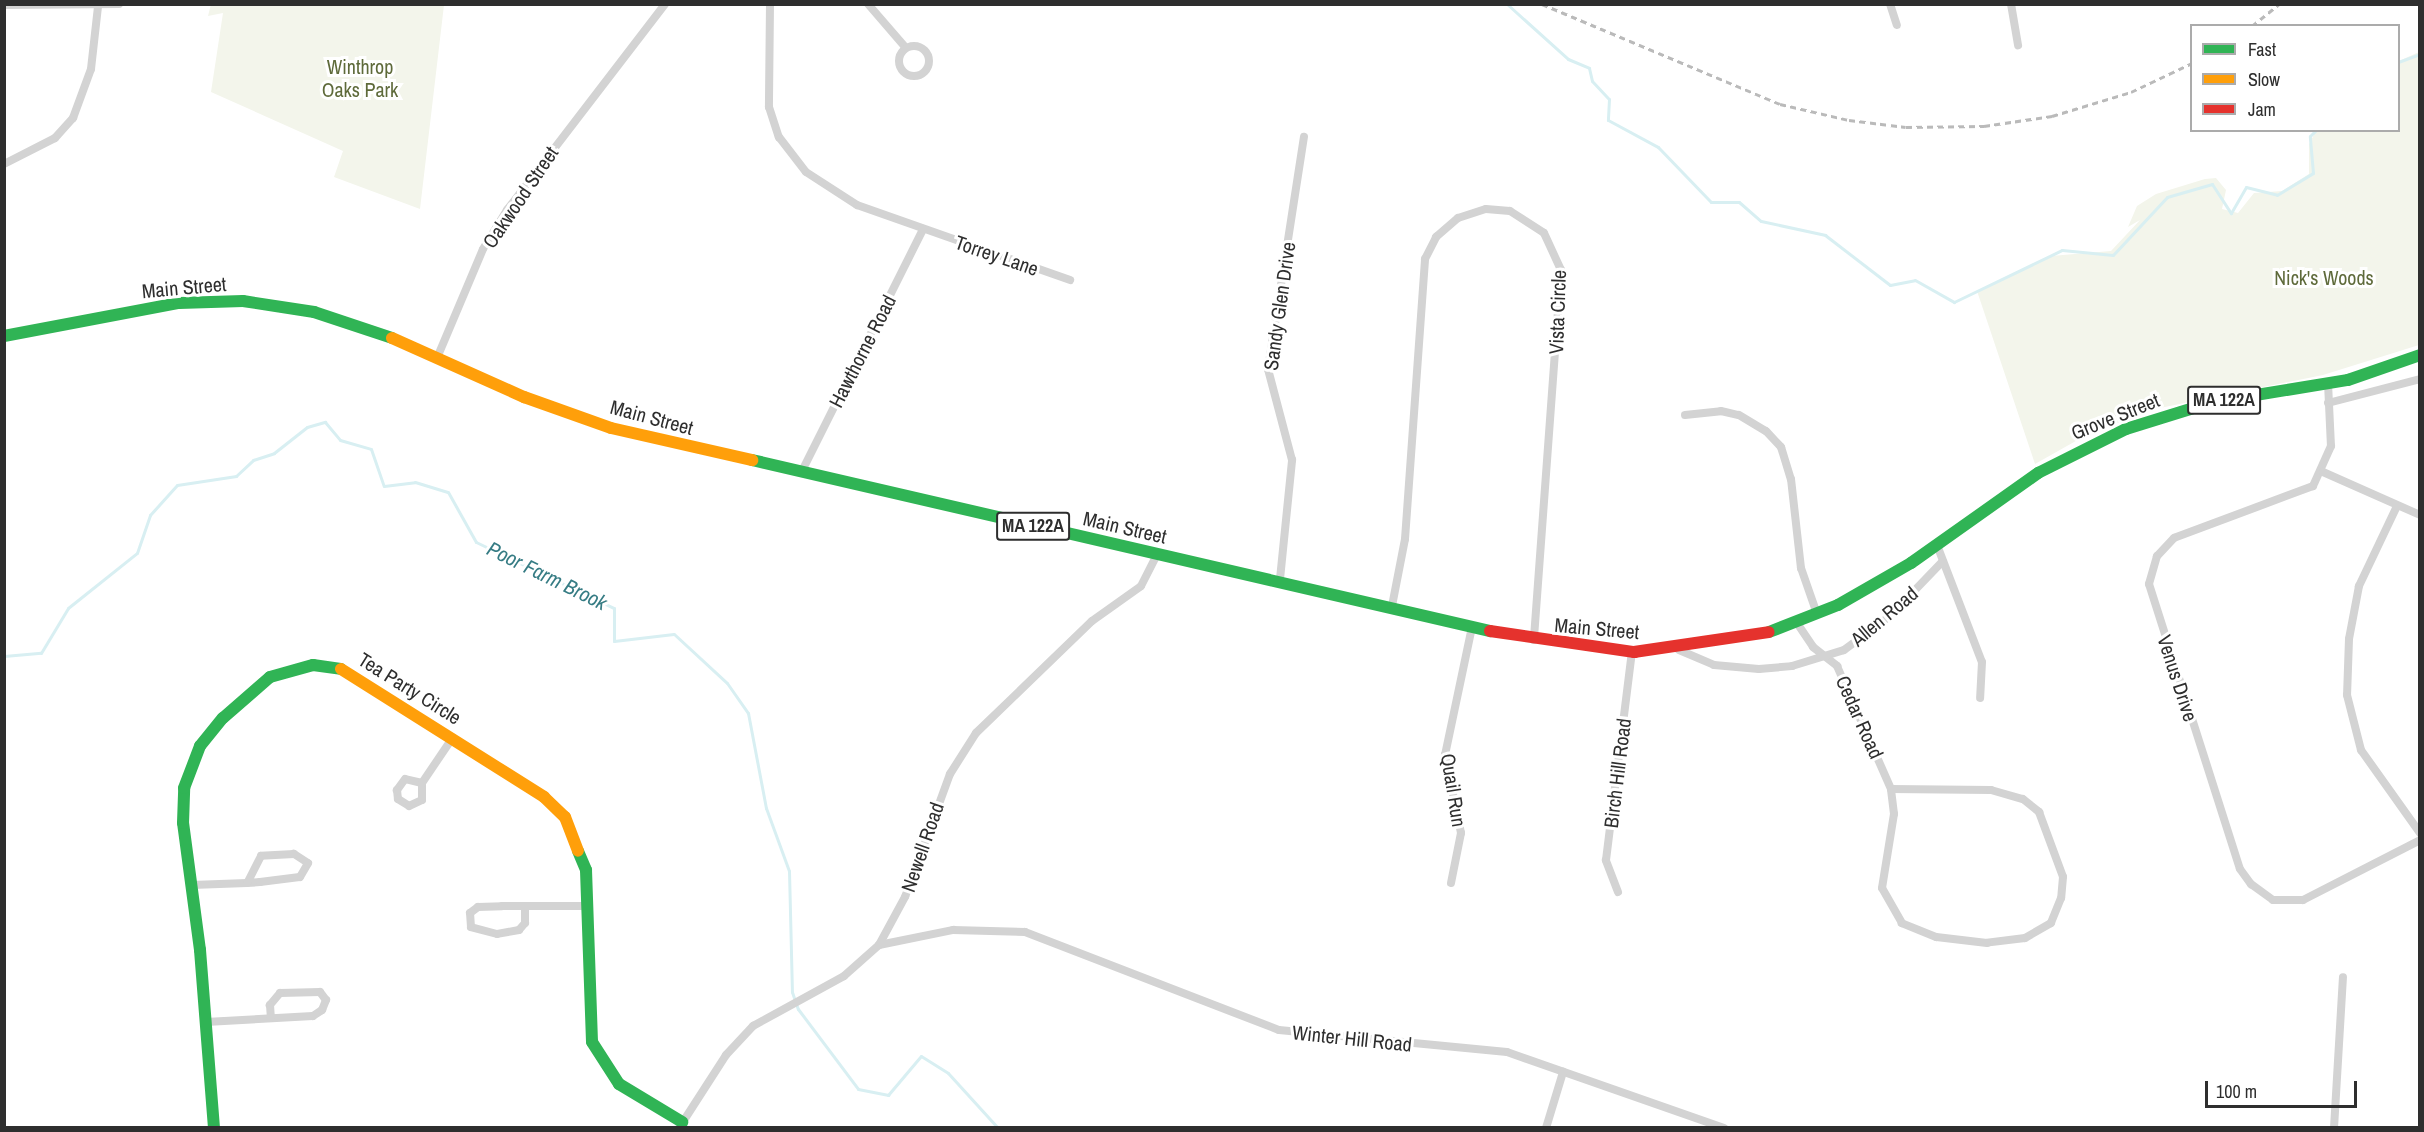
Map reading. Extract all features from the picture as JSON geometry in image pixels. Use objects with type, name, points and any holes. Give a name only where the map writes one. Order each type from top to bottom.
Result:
[{"type":"main road","name":"Main Street","points":[[4,336],[158,306],[243,301],[338,318],[612,428],[1156,554],[1280,579],[1472,627],[1534,640],[1632,652],[1679,650],[1797,623],[1879,584],[2038,474]]},
{"type":"main road","name":"Grove Street","points":[[2038,474],[2106,437],[2191,408],[2328,383],[2420,355]]},
{"type":"main road","name":"Tea Party Circle","points":[[214,1128],[206,1022],[182,814],[189,770],[217,725],[270,677],[305,666],[339,668],[453,737],[544,797],[565,817],[584,861],[588,1020],[594,1048],[619,1084],[681,1125]]},
{"type":"street","points":[[4,5],[98,7],[119,4]]},
{"type":"street","name":"Oakwood Street","points":[[437,358],[494,229],[627,49],[665,4]]},
{"type":"street","name":"Torrey Lane","points":[[770,4],[769,107],[787,149],[829,191],[923,230],[1070,280]]},
{"type":"street","points":[[868,4],[906,48]]},
{"type":"street","points":[[1890,4],[1897,25]]},
{"type":"street","points":[[2011,4],[2018,45]]},
{"type":"street","points":[[4,164],[55,138],[73,118],[91,69],[98,7]]},
{"type":"street","name":"Sandy Glen Drive","points":[[1280,579],[1292,460],[1270,390],[1268,369],[1304,137]]},
{"type":"street","name":"Vista Circle","points":[[1392,606],[1405,539],[1425,259],[1436,237],[1458,218],[1486,209],[1510,211],[1544,233],[1561,270],[1534,640]]},
{"type":"street","name":"Hawthorne Road","points":[[801,472],[923,230]]},
{"type":"street","points":[[2328,403],[2420,380]]},
{"type":"street","name":"Venus Drive","points":[[2328,383],[2331,446],[2322,472],[2313,486],[2296,495],[2193,528],[2166,544],[2157,556],[2149,584],[2240,869],[2251,884],[2273,900],[2303,900],[2420,840]]},
{"type":"street","points":[[1685,414],[1721,411],[1739,415],[1766,430],[1781,447],[1791,479],[1801,568],[1817,614]]},
{"type":"street","points":[[2322,472],[2420,515]]},
{"type":"street","points":[[2397,506],[2359,586],[2349,639],[2346,695],[2361,750],[2420,833]]},
{"type":"street","points":[[1937,544],[1982,662],[1980,698]]},
{"type":"street","name":"Newell Road","points":[[681,1125],[738,1040],[798,999],[844,976],[879,945],[902,905],[950,774],[976,733],[1092,621],[1144,584],[1156,554]]},
{"type":"street","name":"Allen Road","points":[[1679,650],[1699,661],[1740,668],[1782,668],[1826,656],[1870,633],[1943,561]]},
{"type":"street","name":"Cedar Road","points":[[1797,623],[1813,647],[1826,656],[1844,679],[1891,789],[1894,814],[1882,888],[1902,923],[1936,937],[1987,943],[2025,938],[2051,923],[2061,898],[2061,863],[2045,820],[2032,804],[1991,790],[1891,789]]},
{"type":"street","name":"Quail Run","points":[[1451,883],[1461,833],[1445,755],[1472,627]]},
{"type":"street","name":"Birch Hill Road","points":[[1618,892],[1606,860],[1632,652]]},
{"type":"street","points":[[422,783],[453,737]]},
{"type":"street","points":[[192,885],[247,883],[300,877],[308,863],[294,854],[261,856],[247,883]]},
{"type":"street","points":[[525,906],[525,923],[519,930],[497,934],[471,927],[470,913],[478,907],[525,906],[586,906]]},
{"type":"street","name":"Winter Hill Road","points":[[879,945],[944,931],[1015,930],[1058,942],[1278,1030],[1499,1051],[1724,1128]]},
{"type":"street","points":[[2334,1128],[2343,978]]},
{"type":"street","points":[[206,1022],[313,1016],[322,1010],[326,1000],[320,992],[280,993],[270,1005],[271,1018]]},
{"type":"street","points":[[1546,1128],[1563,1072]]},
{"type":"green space","name":"Winthrop Oaks Park","points":[[211,4],[444,5],[420,209],[334,177],[343,151],[211,92],[223,13],[208,16]]},
{"type":"green space","name":"Nick's Woods","points":[[2419,52],[2419,345],[2323,375],[2155,409],[2090,433],[2035,464],[1977,291],[2051,256],[2111,251],[2140,220],[2128,227],[2137,206],[2156,194],[2205,179],[2216,178],[2226,190],[2222,209],[2238,213],[2254,193],[2282,191],[2309,174],[2309,144],[2315,132],[2400,132],[2400,61]]},
{"type":"waterway","points":[[1507,4],[1568,59],[1589,68],[1592,81],[1609,99],[1608,120],[1658,147],[1711,202],[1739,202],[1761,221],[1825,235],[1890,285],[1915,280],[1954,302],[2062,250],[2113,255],[2167,197],[2212,184],[2231,213],[2246,187],[2277,195],[2313,173],[2310,136],[2314,132]]},
{"type":"waterway","points":[[2400,61],[2420,54]]},
{"type":"waterway","name":"Poor Farm Brook","points":[[4,656],[41,653],[68,608],[137,553],[150,515],[177,485],[236,476],[253,460],[274,453],[307,427],[325,422],[340,440],[371,449],[384,486],[415,482],[448,492],[476,542],[614,608],[614,641],[674,634],[727,683],[748,713],[766,808],[789,871],[792,992],[798,1009],[858,1089],[888,1095],[921,1056],[948,1073],[998,1128]]},
{"type":"railway","points":[[1542,4],[1780,104],[1849,120],[1906,127],[1984,126],[2052,116],[2131,92],[2190,64]]},
{"type":"railway","points":[[2254,24],[2279,4]]},
{"type":"traffic: fast","points":[[4,336],[179,303],[243,301],[314,312],[392,338]]},
{"type":"traffic: fast","points":[[1769,632],[1838,605],[1911,563],[2038,473],[2126,429],[2213,402],[2348,380],[2420,355]]},
{"type":"traffic: fast","points":[[752,460],[1490,631]]},
{"type":"traffic: fast","points":[[214,1128],[200,950],[183,823],[184,788],[200,746],[223,718],[270,677],[313,665],[341,669]]},
{"type":"traffic: fast","points":[[578,851],[586,870],[592,1042],[619,1084],[682,1122]]},
{"type":"traffic: slow","points":[[392,338],[524,397],[611,428],[752,460]]},
{"type":"traffic: slow","points":[[341,669],[544,797],[565,817],[578,851]]},
{"type":"traffic: jam","points":[[1490,631],[1634,652],[1769,632]]}]
